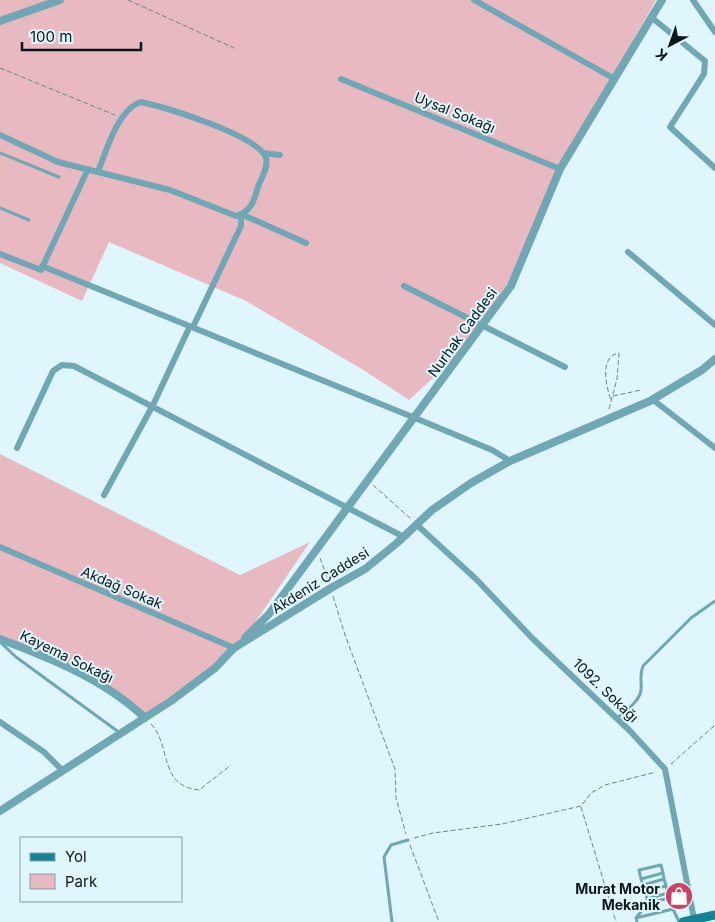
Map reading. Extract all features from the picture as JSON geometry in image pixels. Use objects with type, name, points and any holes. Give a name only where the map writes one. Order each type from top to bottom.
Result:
[{"type":"main road","points":[[683,922],[715,914]]},
{"type":"street","points":[[0,21],[60,0]]},
{"type":"street","points":[[474,0],[613,78]]},
{"type":"street","name":"Nurhak Caddesi","points":[[234,648],[269,614],[511,286],[560,169],[613,78],[662,0]]},
{"type":"street","points":[[693,0],[715,32]]},
{"type":"street","points":[[651,17],[705,61],[704,74],[670,127],[715,168]]},
{"type":"street","name":"Uysal Sokağı","points":[[340,79],[560,169]]},
{"type":"street","points":[[98,172],[110,138],[131,107],[141,102],[164,107],[235,134],[263,153],[280,155]]},
{"type":"street","points":[[0,135],[58,162],[170,190],[236,216],[253,203],[267,163],[263,153]]},
{"type":"street","points":[[0,254],[41,270],[88,169]]},
{"type":"street","points":[[241,214],[306,243]]},
{"type":"street","points":[[104,496],[153,405],[241,226],[241,214]]},
{"type":"street","points":[[628,252],[715,325]]},
{"type":"street","points":[[42,266],[492,450],[510,461]]},
{"type":"street","points":[[404,286],[484,324],[565,367]]},
{"type":"street","name":"Akdeniz Caddesi","points":[[0,811],[171,702],[215,668],[234,648],[330,588],[365,570],[404,538],[432,510],[471,483],[510,461],[652,399],[702,370],[715,359]]},
{"type":"street","points":[[17,448],[53,371],[58,367],[74,366],[153,405],[404,538]]},
{"type":"street","points":[[652,399],[715,448]]},
{"type":"street","name":"1092. Sokağı","points":[[417,525],[476,579],[532,638],[617,718],[665,769]]},
{"type":"street","name":"Akdağ Sokak","points":[[0,547],[234,648]]},
{"type":"street","name":"Kayema Sokağı","points":[[0,640],[43,655],[96,681],[125,700],[145,718]]},
{"type":"street","points":[[0,722],[44,752],[63,771]]},
{"type":"street","points":[[665,769],[694,919]]},
{"type":"lane","points":[[0,153],[59,177]]},
{"type":"lane","points":[[0,208],[29,220]]},
{"type":"lane","points":[[617,718],[638,697],[641,691],[639,674],[643,666],[691,618],[715,601]]},
{"type":"lane","points":[[0,640],[16,657],[120,734]]},
{"type":"lane","points":[[392,922],[384,857],[392,845],[408,840]]},
{"type":"lane","points":[[648,903],[639,870],[661,865],[673,909],[679,922]]},
{"type":"lane","points":[[641,879],[663,873]]},
{"type":"lane","points":[[643,885],[664,879]]},
{"type":"lane","points":[[644,891],[666,886]]},
{"type":"lane","points":[[646,898],[668,893]]},
{"type":"lane","points":[[637,920],[648,903],[670,898]]},
{"type":"lane","points":[[637,920],[673,909]]},
{"type":"path","points":[[128,0],[234,48]]},
{"type":"path","points":[[0,68],[123,118]]},
{"type":"path","points":[[619,352],[617,379],[612,396],[611,401],[605,380],[606,371],[614,354],[619,352]]},
{"type":"path","points":[[612,396],[641,390]]},
{"type":"path","points":[[368,481],[417,525]]},
{"type":"path","points":[[317,550],[345,635],[395,769],[398,813],[439,922]]},
{"type":"path","points":[[145,718],[155,728],[162,741],[164,755],[172,776],[184,787],[199,790],[231,765]]},
{"type":"path","points":[[408,840],[433,833],[502,824],[581,806],[591,793],[605,785],[665,769],[715,725]]},
{"type":"path","points":[[581,806],[616,922]]},
{"type":"green space","points":[[0,0],[656,0],[563,163],[520,266],[457,356],[409,400],[365,371],[246,301],[109,242],[82,301],[0,263]]},
{"type":"green space","points":[[0,454],[240,575],[310,542],[237,649],[146,718],[123,697],[0,638]]},
{"type":"place","name":"Murat Motor Mekanik","points":[[679,896]]}]
